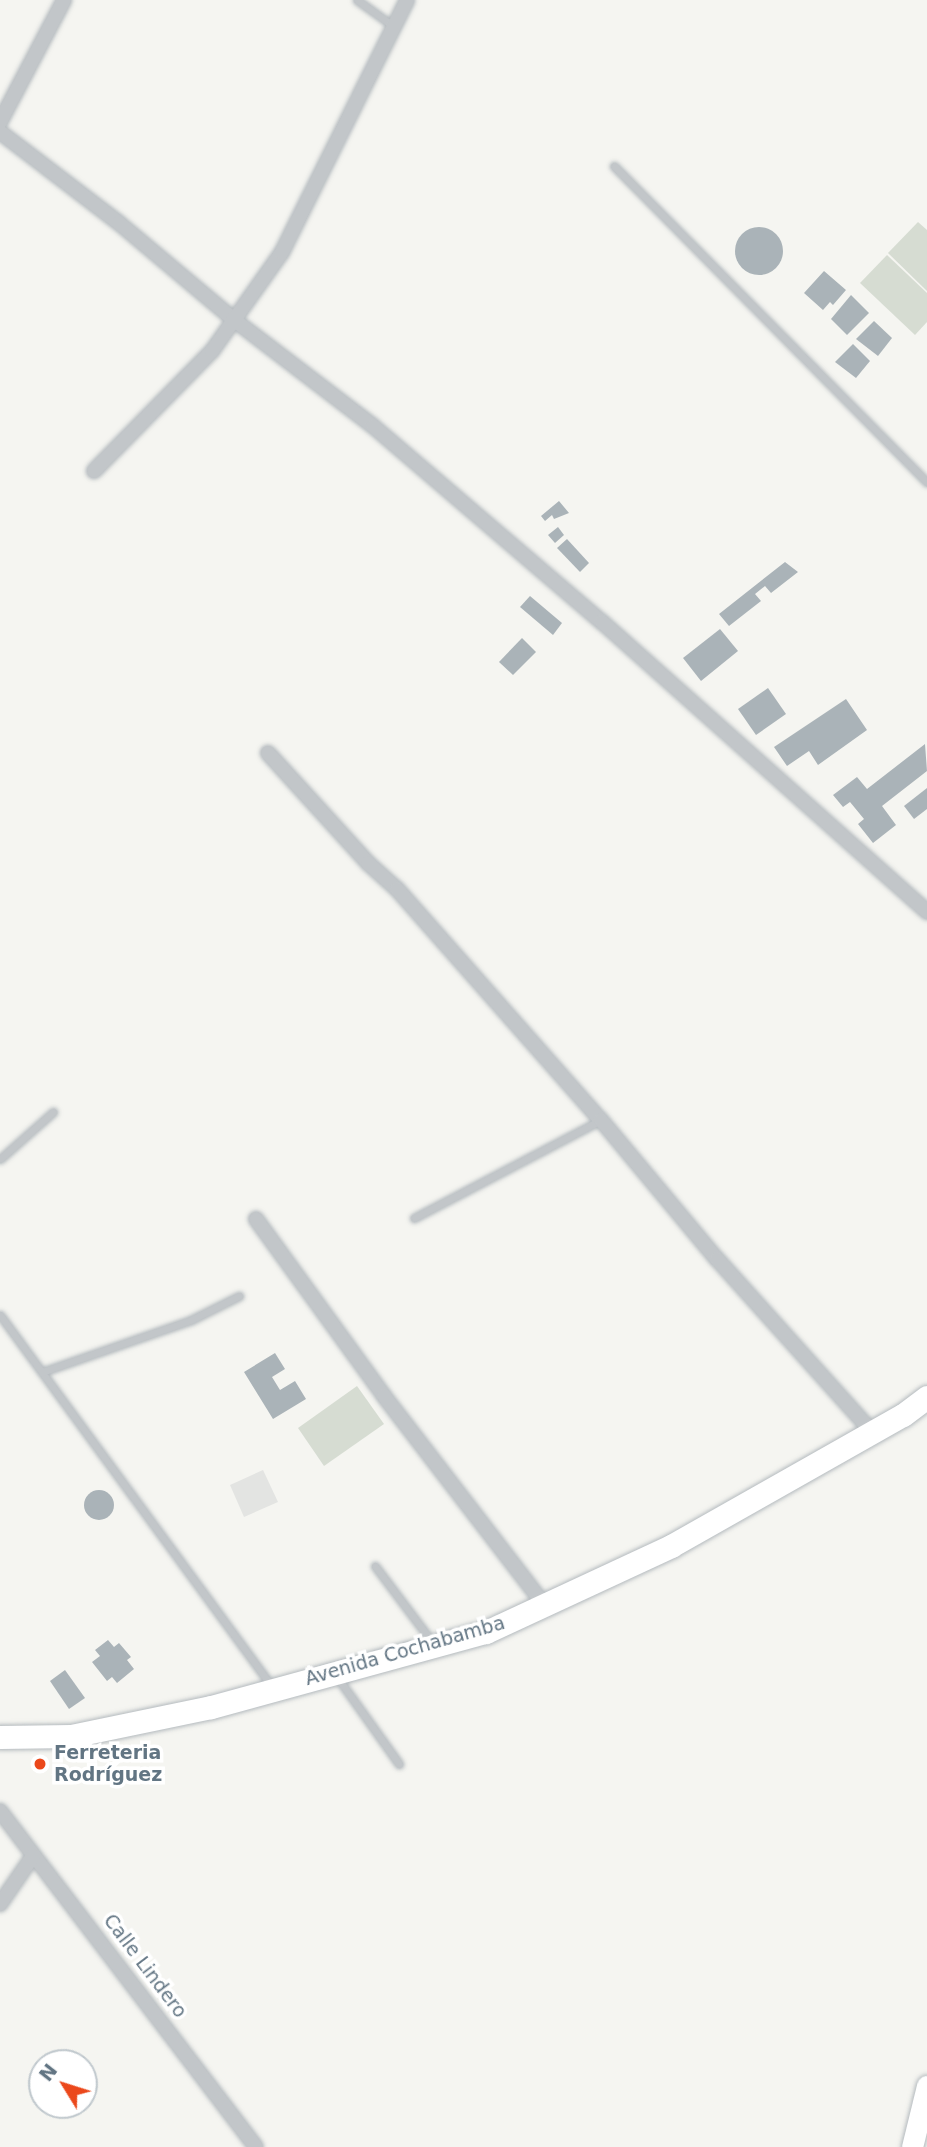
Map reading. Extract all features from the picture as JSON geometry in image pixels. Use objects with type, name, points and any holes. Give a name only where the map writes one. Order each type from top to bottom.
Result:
[{"type":"main road","name":"Avenida Cochabamba","points":[[0,1737],[71,1736],[211,1707],[272,1688],[486,1632],[671,1546],[872,1432],[927,1397]]},
{"type":"street","points":[[0,122],[64,0]]},
{"type":"street","points":[[94,471],[212,351],[282,252],[407,0]]},
{"type":"street","points":[[0,132],[119,223],[233,319],[373,426],[602,622],[927,912]]},
{"type":"street","points":[[268,753],[368,863],[397,889],[601,1119],[717,1259],[872,1432]]},
{"type":"street","points":[[256,1219],[384,1396],[545,1606]]},
{"type":"street","name":"Calle Lindero","points":[[0,1811],[79,1911],[256,2147]]},
{"type":"street","points":[[0,1904],[33,1856]]},
{"type":"street","points":[[918,2137],[927,2086]]},
{"type":"lane","points":[[357,0],[393,26]]},
{"type":"lane","points":[[614,166],[927,482]]},
{"type":"lane","points":[[0,1159],[54,1112]]},
{"type":"lane","points":[[414,1218],[601,1119]]},
{"type":"lane","points":[[42,1372],[191,1320],[239,1296]]},
{"type":"lane","points":[[0,1315],[272,1688]]},
{"type":"lane","points":[[375,1566],[434,1646]]},
{"type":"lane","points":[[334,1673],[398,1764]]},
{"type":"shaded area","points":[[918,222],[927,230],[927,291],[888,253]]},
{"type":"shaded area","points":[[887,255],[927,293],[927,322],[915,335],[860,283]]},
{"type":"shaded area","points":[[357,1386],[384,1424],[324,1466],[298,1428]]},
{"type":"shaded area","points":[[263,1470],[278,1502],[244,1517],[230,1485]]},
{"type":"building","points":[[759,227],[768,228],[776,234],[782,242],[782,260],[776,268],[768,274],[759,275],[750,274],[742,268],[736,260],[735,251],[736,242],[742,234],[750,228]]},
{"type":"building","points":[[824,271],[846,290],[833,305],[830,302],[823,310],[804,293]]},
{"type":"building","points":[[851,295],[869,313],[847,335],[831,319]]},
{"type":"building","points":[[874,321],[892,338],[878,356],[856,339]]},
{"type":"building","points":[[853,344],[870,361],[856,378],[835,362]]},
{"type":"building","points":[[559,501],[569,513],[554,519],[552,515],[545,521],[541,516]]},
{"type":"building","points":[[558,527],[564,535],[555,543],[548,535]]},
{"type":"building","points":[[567,539],[589,563],[580,572],[557,548]]},
{"type":"building","points":[[785,562],[798,572],[771,593],[765,586],[755,594],[761,601],[729,626],[719,614]]},
{"type":"building","points":[[530,596],[562,623],[553,635],[520,607]]},
{"type":"building","points":[[720,629],[738,651],[701,681],[683,658]]},
{"type":"building","points":[[522,638],[536,652],[513,675],[499,662]]},
{"type":"building","points":[[768,688],[786,714],[756,735],[738,709]]},
{"type":"building","points":[[846,699],[867,730],[818,765],[809,751],[787,766],[774,747]]},
{"type":"building","points":[[925,744],[927,771],[882,806],[896,825],[873,843],[858,824],[864,819],[850,802],[843,807],[833,795],[857,777],[867,789]]},
{"type":"building","points":[[927,788],[927,809],[914,819],[904,806]]},
{"type":"building","points":[[275,1353],[285,1369],[272,1377],[280,1390],[295,1381],[306,1399],[273,1419],[244,1372]]},
{"type":"building","points":[[99,1490],[105,1491],[113,1499],[113,1511],[105,1519],[99,1520],[93,1519],[85,1511],[84,1505],[85,1499],[93,1491]]},
{"type":"building","points":[[108,1640],[114,1647],[119,1643],[131,1657],[127,1660],[134,1669],[117,1683],[112,1677],[107,1681],[92,1662],[100,1656],[95,1650]]},
{"type":"building","points":[[65,1670],[85,1698],[69,1709],[50,1681]]},
{"type":"place","name":"Ferreteria Rodríguez","points":[[40,1764]]}]
